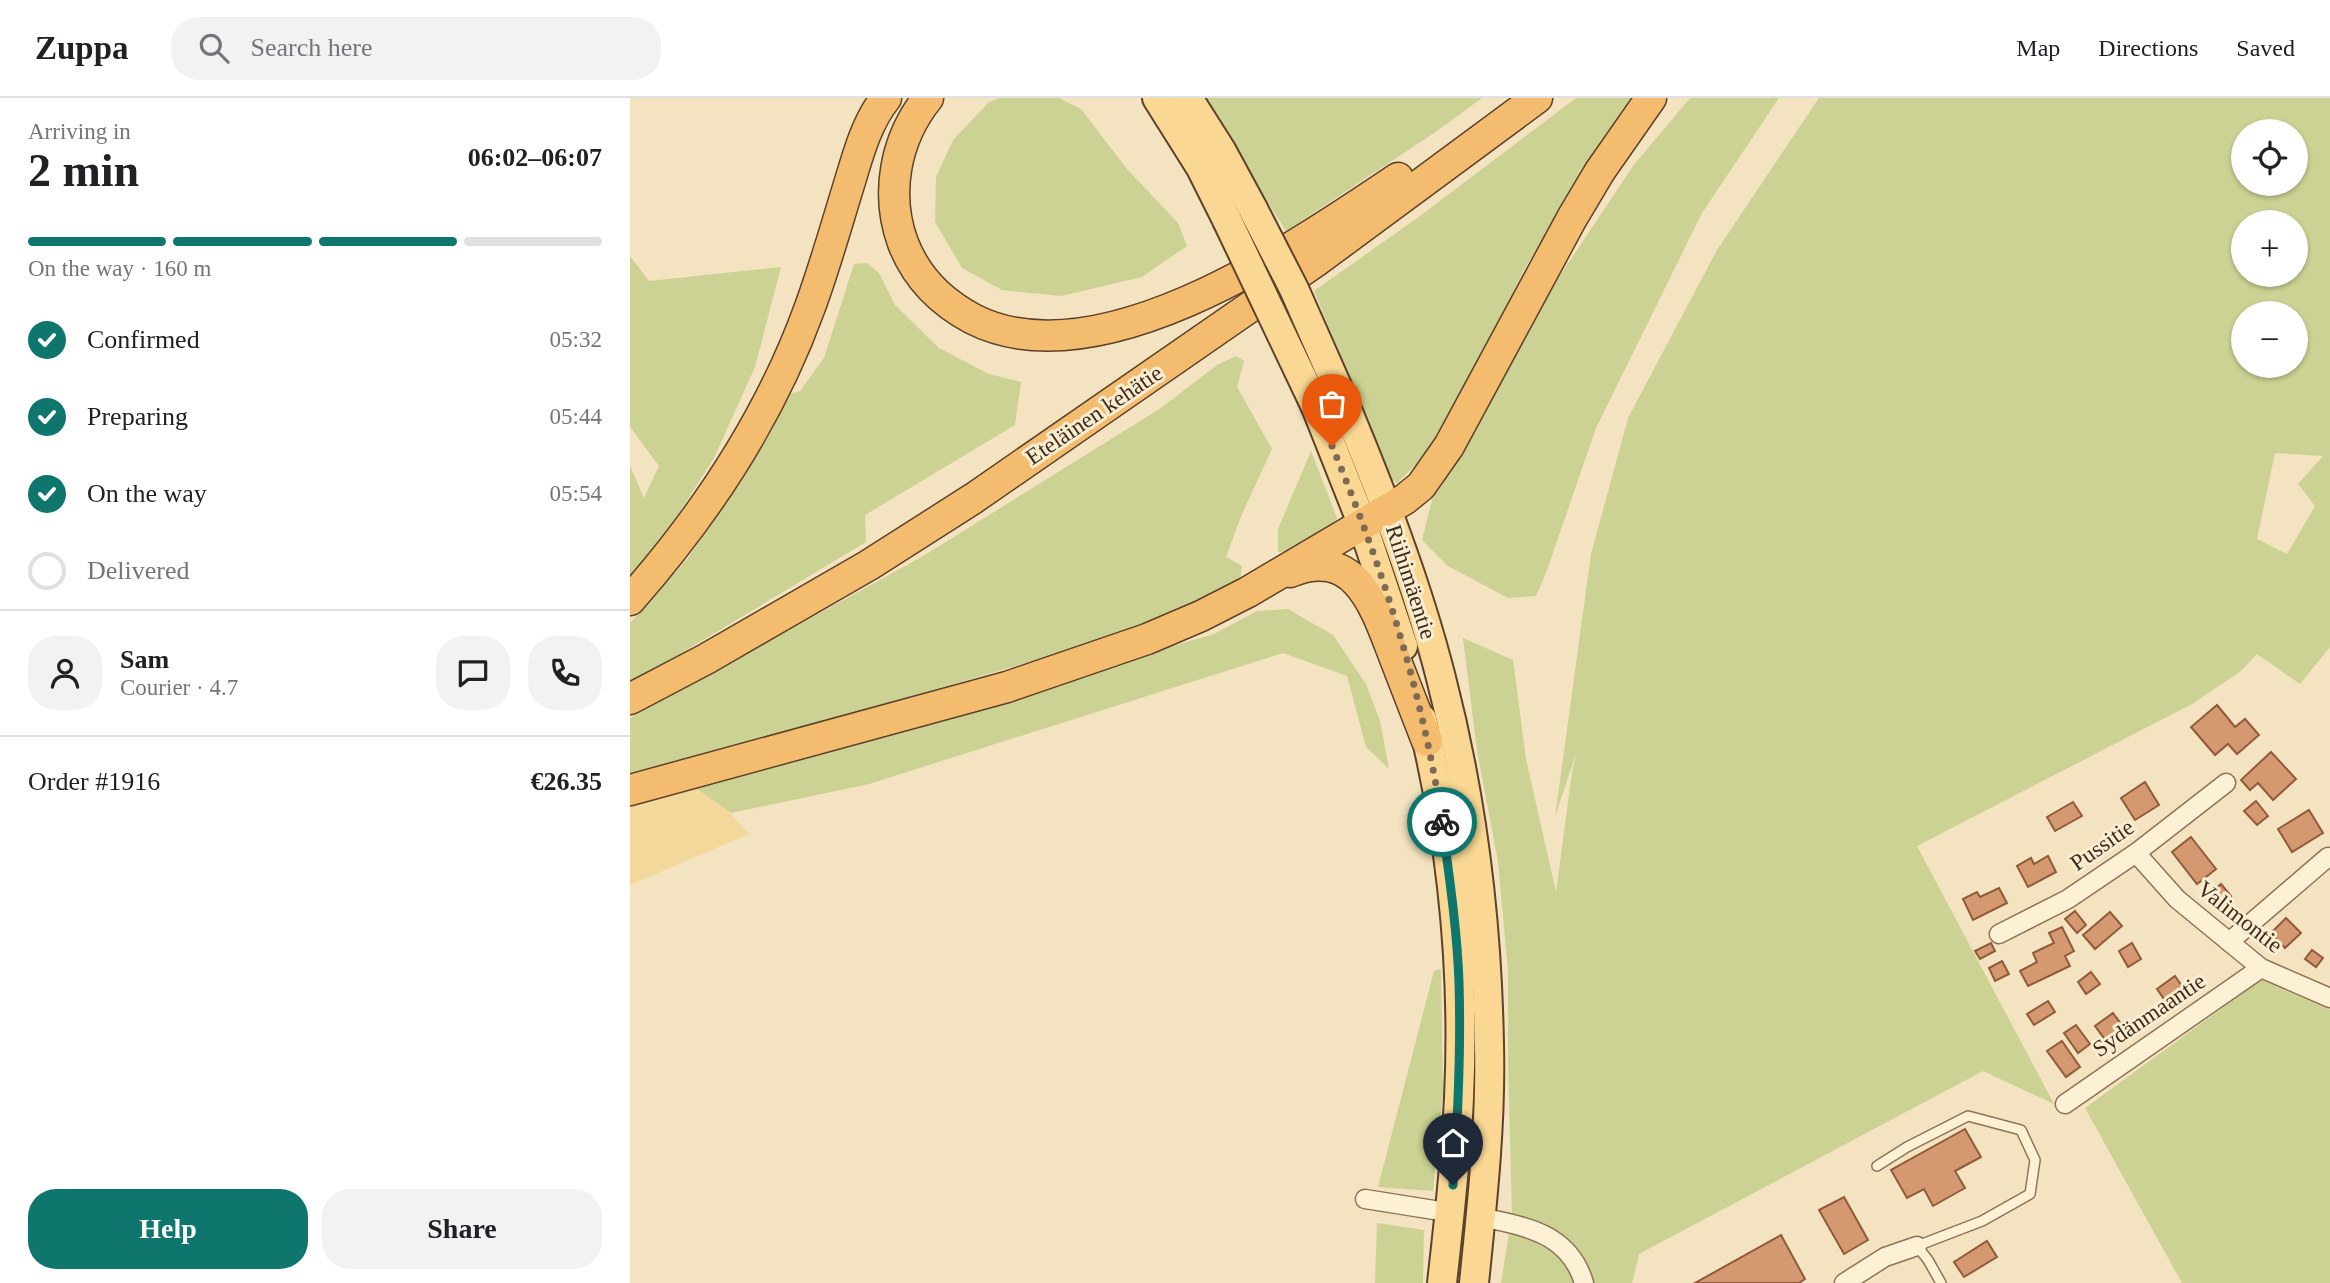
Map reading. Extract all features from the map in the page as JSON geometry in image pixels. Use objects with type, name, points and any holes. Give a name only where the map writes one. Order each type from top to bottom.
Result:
[{"type":"highway","points":[[630,600],[717,488],[740,453],[779,381],[818,285],[864,140],[886,98]]},
{"type":"highway","points":[[928,98],[906,133],[894,177],[895,214],[906,250],[924,281],[963,314],[999,330],[1019,334],[1080,335],[1120,326],[1163,311],[1260,264],[1344,215],[1514,98]]},
{"type":"highway","name":"Eteläinen kehätie","points":[[630,699],[706,659],[858,571],[974,498],[1305,270],[1537,98]]},
{"type":"highway","points":[[630,790],[1007,687],[1147,639],[1201,616],[1267,581],[1405,499],[1421,486],[1437,466],[1572,218],[1600,171],[1650,98]]},
{"type":"highway","points":[[1267,581],[1312,565],[1328,566],[1341,570],[1364,589],[1379,616],[1427,741]]},
{"type":"main road","name":"Riihimäentie","points":[[1157,98],[1201,168],[1316,407],[1362,523],[1396,622],[1427,741],[1439,800],[1452,896],[1459,980],[1459,1097],[1442,1283]]},
{"type":"main road","name":"Riihimäentie","points":[[1188,98],[1221,150],[1253,209],[1294,289],[1340,393],[1388,508],[1441,677],[1468,807],[1481,897],[1487,981],[1489,1107],[1474,1283]]},
{"type":"street","name":"Pussitie","points":[[1999,934],[2068,899],[2136,853],[2226,783]]},
{"type":"street","name":"Valimontie","points":[[2136,853],[2177,899],[2261,968],[2330,998]]},
{"type":"street","points":[[2229,942],[2328,857]]},
{"type":"street","name":"Sydänmaantie","points":[[2064,1104],[2261,968]]},
{"type":"street","points":[[1365,1199],[1434,1210]]},
{"type":"street","points":[[1495,1220],[1538,1231],[1557,1242],[1571,1257],[1584,1283]]},
{"type":"street","points":[[1844,1283],[1885,1257],[1917,1247]]},
{"type":"lane","points":[[1877,1166],[1907,1147],[1968,1116],[2021,1130],[2035,1160],[2029,1194],[1982,1222],[1917,1247],[1941,1283]]},
{"type":"green space","points":[[1000,98],[1059,98],[1081,109],[1127,169],[1178,223],[1187,246],[1142,277],[1061,296],[1002,290],[962,268],[935,222],[936,177],[953,140],[989,102]]},
{"type":"green space","points":[[1202,98],[1482,98],[1286,231]]},
{"type":"green space","points":[[1576,98],[1638,98],[1616,127],[1526,266],[1484,351],[1423,458],[1397,483],[1391,479],[1314,291],[1420,216]]},
{"type":"green space","points":[[1690,98],[1779,98],[1702,213],[1596,428],[1536,596],[1508,598],[1448,566],[1422,540],[1432,500],[1456,464],[1549,292],[1633,166]]},
{"type":"green space","points":[[1819,98],[2330,98],[2330,647],[2300,684],[2257,654],[2241,671],[2192,704],[1917,846],[2054,1104],[1983,1071],[1639,1254],[1632,1283],[1501,1283],[1512,1214],[1508,971],[1498,862],[1477,751],[1463,638],[1513,660],[1526,759],[1556,892],[1577,751],[1555,817],[1591,554],[1628,418],[1717,250]],"holes":[[[2275,453],[2323,456],[2298,484],[2315,506],[2287,554],[2257,539]]]},
{"type":"green space","points":[[630,256],[649,281],[781,267],[755,367],[714,458],[652,555],[630,580],[630,466],[644,498],[659,466],[630,427]]},
{"type":"green space","points":[[867,263],[879,273],[895,305],[939,348],[989,374],[1021,382],[1015,425],[865,515],[866,542],[675,657],[630,681],[630,623],[688,558],[744,477],[786,395],[800,391],[824,358],[854,264]]},
{"type":"green space","points":[[1236,356],[1244,361],[1237,387],[1272,449],[1242,514],[1226,557],[1242,566],[1239,585],[1188,610],[1085,646],[630,777],[630,718],[925,555],[1161,408],[1217,365]]},
{"type":"green space","points":[[1311,451],[1337,518],[1311,542],[1278,552],[1278,529]]},
{"type":"green space","points":[[1288,609],[1333,635],[1366,684],[1380,721],[1389,769],[1366,747],[1347,676],[1283,653],[869,784],[731,813],[691,785],[1214,634],[1257,611]]},
{"type":"green space","points":[[1441,969],[1443,1092],[1433,1191],[1378,1187],[1434,971]]},
{"type":"green space","points":[[2261,980],[2330,1010],[2330,1283],[2182,1283],[2085,1108]]},
{"type":"green space","points":[[1377,1223],[1424,1230],[1423,1283],[1375,1283]]},
{"type":"sand","points":[[691,785],[727,810],[749,834],[630,885],[630,803]]},
{"type":"building","points":[[2217,705],[2235,727],[2245,719],[2259,735],[2237,754],[2228,744],[2215,755],[2191,727]]},
{"type":"building","points":[[2271,752],[2296,779],[2273,800],[2258,783],[2250,790],[2241,780]]},
{"type":"building","points":[[2145,782],[2159,805],[2135,820],[2121,798]]},
{"type":"building","points":[[2256,801],[2268,816],[2257,825],[2244,811]]},
{"type":"building","points":[[2073,802],[2082,816],[2055,831],[2047,817]]},
{"type":"building","points":[[2309,810],[2323,833],[2292,852],[2278,829]]},
{"type":"building","points":[[2191,837],[2216,869],[2197,884],[2172,852]]},
{"type":"building","points":[[2048,856],[2056,872],[2028,887],[2017,866],[2031,858],[2034,864]]},
{"type":"building","points":[[2221,884],[2231,896],[2223,902],[2214,890]]},
{"type":"building","points":[[1999,888],[2007,903],[1973,920],[1963,899],[1977,892],[1980,897]]},
{"type":"building","points":[[2075,911],[2086,925],[2077,933],[2065,919]]},
{"type":"building","points":[[2110,912],[2122,926],[2095,949],[2083,935]]},
{"type":"building","points":[[2286,918],[2301,933],[2285,948],[2271,933]]},
{"type":"building","points":[[2062,927],[2074,951],[2065,956],[2070,966],[2028,986],[2020,971],[2037,962],[2033,953],[2054,943],[2049,933]]},
{"type":"building","points":[[1991,943],[1995,951],[1980,959],[1975,951]]},
{"type":"building","points":[[2132,943],[2141,959],[2128,967],[2119,951]]},
{"type":"building","points":[[2312,950],[2323,958],[2316,967],[2305,959]]},
{"type":"building","points":[[2002,961],[2009,974],[1995,981],[1989,968]]},
{"type":"building","points":[[2091,972],[2100,984],[2086,994],[2078,982]]},
{"type":"building","points":[[2175,976],[2184,989],[2166,1002],[2157,989]]},
{"type":"building","points":[[2048,1001],[2055,1012],[2034,1025],[2027,1014]]},
{"type":"building","points":[[2113,1013],[2127,1032],[2109,1045],[2095,1026]]},
{"type":"building","points":[[2076,1025],[2090,1044],[2078,1053],[2064,1033]]},
{"type":"building","points":[[2062,1041],[2080,1067],[2066,1077],[2047,1051]]},
{"type":"building","points":[[1965,1129],[1981,1157],[1955,1171],[1965,1188],[1933,1206],[1924,1189],[1907,1198],[1891,1170]]},
{"type":"building","points":[[1844,1197],[1868,1240],[1844,1254],[1819,1210]]},
{"type":"building","points":[[1781,1235],[1805,1279],[1799,1283],[1695,1283]]},
{"type":"building","points":[[1987,1241],[1997,1257],[1964,1277],[1954,1262]]},
{"type":"way so far","points":[[1332,446],[1396,622],[1427,741],[1442,822]]},
{"type":"route","points":[[1442,822],[1459,980],[1459,1097],[1453,1185]]}]
